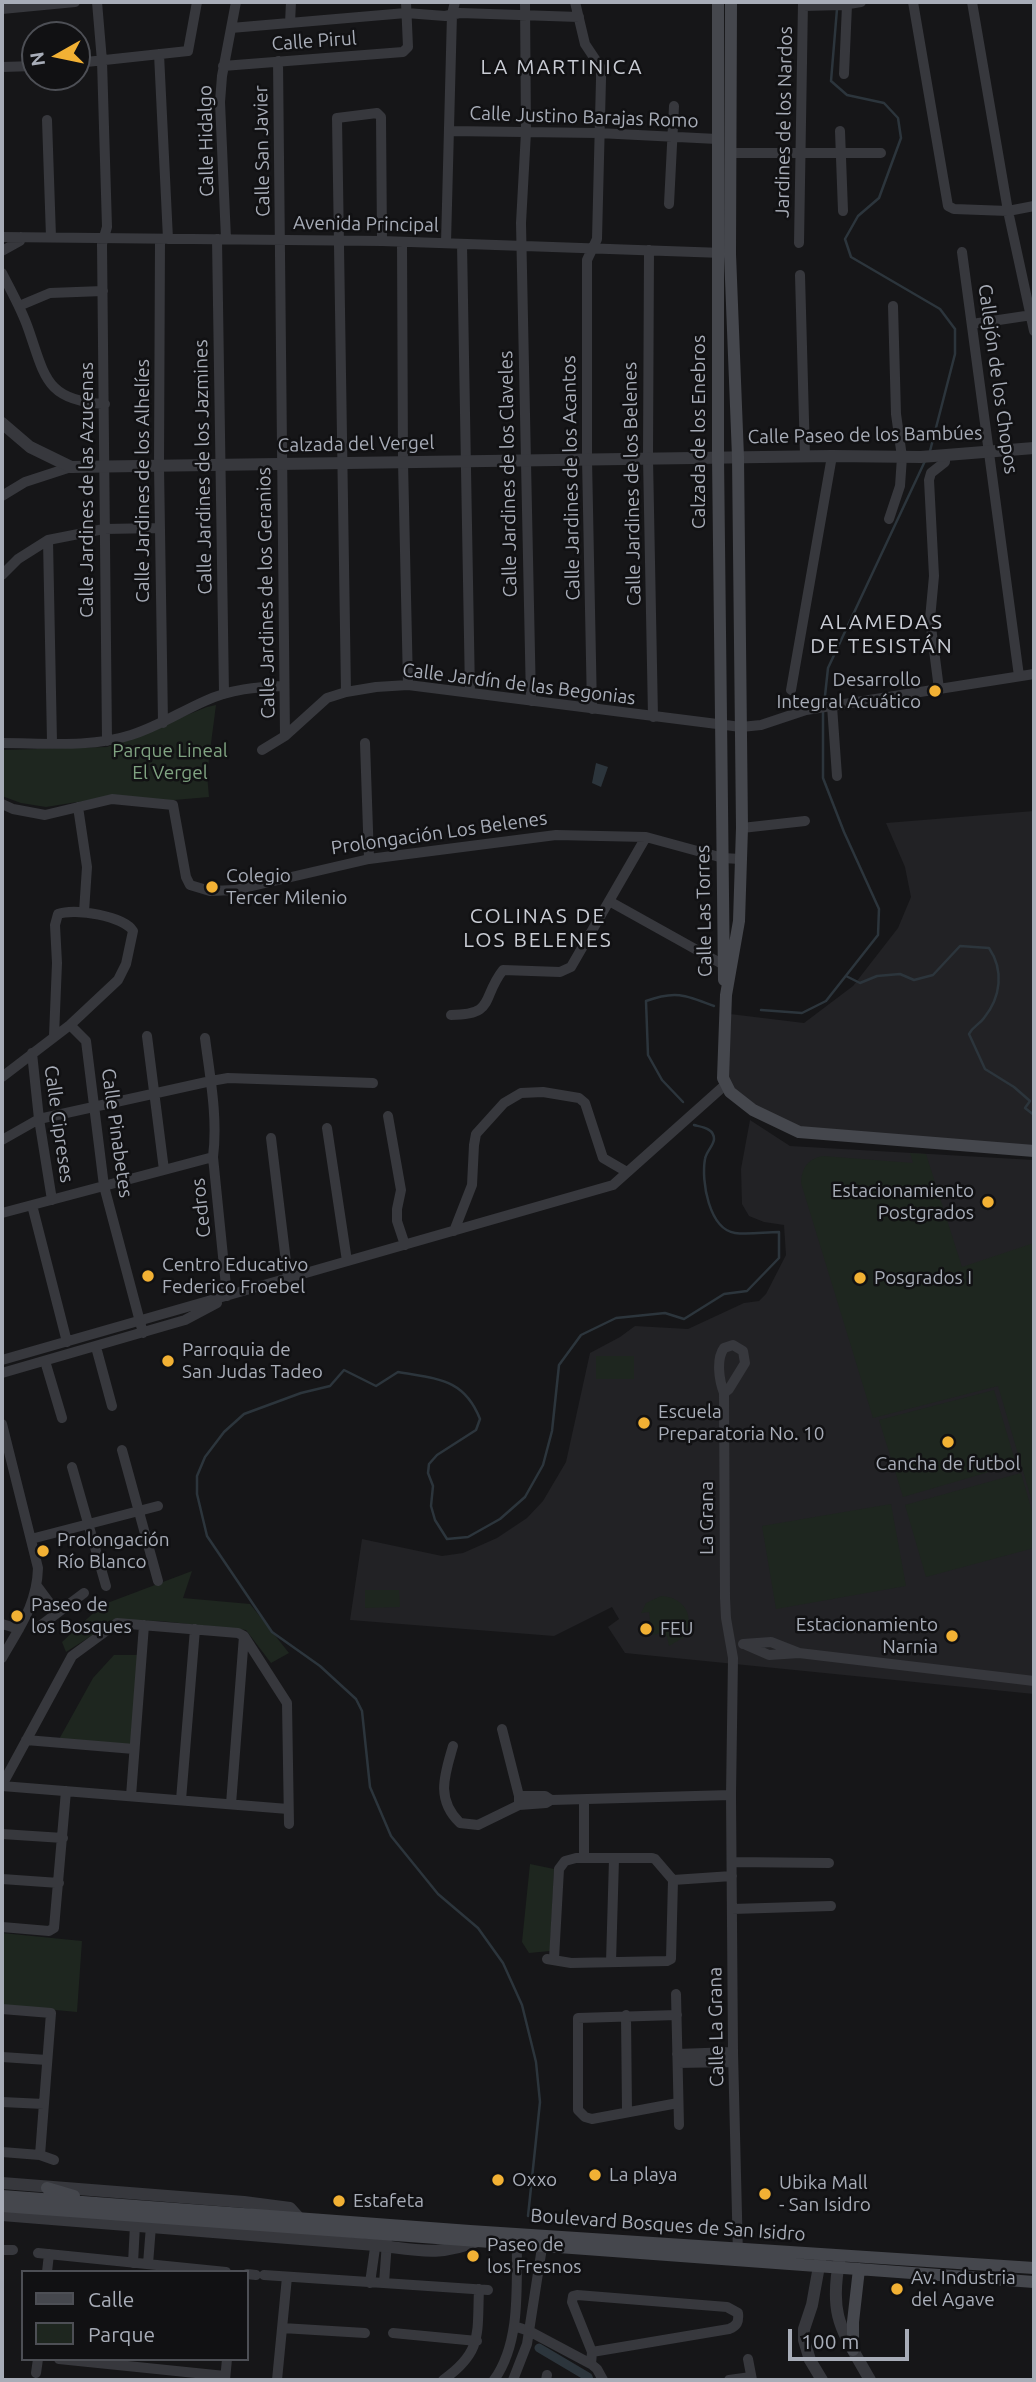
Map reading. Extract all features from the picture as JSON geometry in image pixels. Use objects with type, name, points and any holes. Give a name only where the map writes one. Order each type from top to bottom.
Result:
[{"type":"main road","name":"Calzada de los Enebros","points":[[718,2],[718,139],[738,457],[741,727]]},
{"type":"main road","name":"Calzada de los Enebros","points":[[720,726],[718,457],[730,153],[731,2]]},
{"type":"main road","name":"Calle Las Torres","points":[[720,726],[727,965],[722,1070],[725,1085]]},
{"type":"main road","name":"Calle Las Torres","points":[[727,965],[739,922],[741,727]]},
{"type":"main road","points":[[725,1085],[737,1099],[753,1110],[799,1132],[1034,1152]]},
{"type":"main road","points":[[47,2188],[94,2203]]},
{"type":"main road","name":"Boulevard Bosques de San Isidro","points":[[2,2196],[299,2218],[382,2234],[517,2238],[839,2262],[1034,2268]]},
{"type":"main road","name":"Boulevard Bosques de San Isidro","points":[[2,2206],[382,2234],[480,2240],[517,2238]]},
{"type":"main road","name":"Boulevard Bosques de San Isidro","points":[[839,2262],[859,2269],[1034,2282]]},
{"type":"main road","points":[[853,2350],[859,2269]]},
{"type":"street","points":[[2,9],[75,2]]},
{"type":"street","name":"Calle Jardines de las Azucenas","points":[[97,2],[102,61],[107,227],[104,238],[103,291],[107,741]]},
{"type":"street","points":[[91,62],[188,51],[197,2]]},
{"type":"street","name":"Calle Hidalgo","points":[[222,239],[220,102],[223,66],[236,2]]},
{"type":"street","points":[[290,2],[290,23]]},
{"type":"street","points":[[446,243],[452,14],[455,2]]},
{"type":"street","name":"Calle Jardines de los Claveles","points":[[525,2],[526,132],[522,246],[531,701]]},
{"type":"street","name":"Calle Jardines de los Acantos","points":[[575,2],[585,44],[601,68],[597,239],[587,260],[587,459],[592,709]]},
{"type":"street","points":[[803,4],[845,5],[861,2]]},
{"type":"street","points":[[913,2],[948,206],[954,209],[1008,211],[1034,206]]},
{"type":"street","points":[[972,2],[1008,211],[1034,331]]},
{"type":"street","name":"Jardines de los Nardos","points":[[799,243],[803,4]]},
{"type":"street","points":[[845,5],[845,74]]},
{"type":"street","points":[[231,28],[406,7],[452,14],[579,16]]},
{"type":"street","name":"Calle Pirul","points":[[223,66],[407,50],[406,7]]},
{"type":"street","name":"Calle Jardines de los Alhelíes","points":[[159,54],[164,239],[159,466],[163,723]]},
{"type":"street","name":"Calle San Javier","points":[[278,61],[281,240]]},
{"type":"street","points":[[2,67],[21,66]]},
{"type":"street","points":[[669,204],[674,106]]},
{"type":"street","points":[[346,692],[341,242],[336,122],[337,118],[342,116],[377,113],[381,117],[382,242]]},
{"type":"street","points":[[47,120],[51,237]]},
{"type":"street","name":"Calle Justino Barajas Romo","points":[[449,131],[598,133],[718,139]]},
{"type":"street","points":[[840,131],[843,211]]},
{"type":"street","points":[[730,153],[881,153]]},
{"type":"street","name":"Avenida Principal","points":[[2,237],[402,242],[724,253]]},
{"type":"street","points":[[2,251],[20,241],[21,237]]},
{"type":"street","name":"Calle Jardines de los Jazmines","points":[[222,239],[224,694]]},
{"type":"street","name":"Calle Jardines de los Geranios","points":[[281,240],[285,736]]},
{"type":"street","points":[[402,242],[408,685]]},
{"type":"street","points":[[462,244],[470,693]]},
{"type":"street","name":"Calle Jardines de los Belenes","points":[[649,250],[648,458],[653,717]]},
{"type":"street","name":"Callejón de los Chopos","points":[[962,253],[991,452],[1019,676]]},
{"type":"street","points":[[2,273],[19,306],[36,357],[49,383],[72,399],[84,403],[105,404]]},
{"type":"street","points":[[800,275],[806,456]]},
{"type":"street","points":[[19,306],[50,293],[103,291]]},
{"type":"street","points":[[889,519],[900,486],[902,457],[896,414],[893,306]]},
{"type":"street","points":[[972,324],[1032,315]]},
{"type":"street","points":[[2,423],[30,447],[71,467]]},
{"type":"street","name":"Calle Paseo de los Bambúes","points":[[718,457],[921,457],[1034,448]]},
{"type":"street","points":[[791,690],[832,456]]},
{"type":"street","points":[[939,689],[930,619],[934,576],[929,480],[931,474],[944,462],[941,456]]},
{"type":"street","name":"Calzada del Vergel","points":[[2,496],[25,482],[71,467],[718,457]]},
{"type":"street","points":[[2,575],[19,559],[48,540],[104,529],[160,528]]},
{"type":"street","points":[[48,540],[52,743]]},
{"type":"street","name":"Calle Jardín de las Begonias","points":[[262,750],[285,736],[327,698],[376,687],[408,685],[741,727],[761,725],[814,708],[1034,674]]},
{"type":"street","points":[[2,743],[107,741],[131,736],[224,694],[253,687],[284,686]]},
{"type":"street","points":[[830,706],[837,776]]},
{"type":"street","points":[[365,743],[369,859]]},
{"type":"street","name":"Prolongación Los Belenes","points":[[2,804],[45,815],[112,799],[173,805],[186,877],[190,885],[198,889],[235,890],[369,859],[556,835],[646,837],[723,858],[740,859]]},
{"type":"street","points":[[78,807],[87,867],[84,912]]},
{"type":"street","points":[[741,828],[805,821]]},
{"type":"street","points":[[451,1015],[470,1015],[482,1008],[503,970],[560,972],[571,967],[646,837]]},
{"type":"street","points":[[609,901],[727,965]]},
{"type":"street","points":[[2,1077],[70,1025],[118,980],[126,964],[133,937],[133,931],[126,923],[84,912],[67,911],[58,914],[55,925],[57,963],[54,1036]]},
{"type":"street","name":"Calle Pinabetes","points":[[70,1025],[86,1041],[104,1186],[143,1333]]},
{"type":"street","points":[[147,1036],[164,1170]]},
{"type":"street","name":"Cedros","points":[[205,1038],[211,1081],[215,1140],[213,1157],[227,1296]]},
{"type":"street","name":"Calle Cipreses","points":[[32,1053],[52,1200]]},
{"type":"street","points":[[2,1140],[39,1119],[228,1078],[373,1083]]},
{"type":"street","points":[[2,1360],[614,1185],[725,1085]]},
{"type":"street","points":[[454,1231],[472,1185],[476,1134],[504,1103],[521,1093],[544,1092],[579,1098],[584,1103],[603,1158],[627,1172]]},
{"type":"street","points":[[388,1116],[401,1190],[397,1221],[405,1245]]},
{"type":"street","points":[[327,1128],[347,1261]]},
{"type":"street","points":[[271,1138],[288,1278]]},
{"type":"street","points":[[2,1213],[213,1157]]},
{"type":"street","points":[[32,1205],[67,1342]]},
{"type":"street","points":[[2,1373],[186,1320],[227,1296]]},
{"type":"street","points":[[96,1346],[112,1406]]},
{"type":"street","points":[[45,1361],[62,1418]]},
{"type":"street","name":"La Grana","points":[[723,1392],[725,1598],[732,1643],[731,1795]]},
{"type":"street","points":[[2,1424],[37,1568],[37,1587],[33,1602],[2,1658]]},
{"type":"street","points":[[122,1450],[158,1581]]},
{"type":"street","points":[[72,1467],[106,1586]]},
{"type":"street","points":[[31,1539],[158,1506]]},
{"type":"street","points":[[37,1587],[57,1613]]},
{"type":"street","points":[[40,1626],[84,1593]]},
{"type":"street","points":[[288,1809],[2,1785],[72,1656],[117,1623],[241,1635],[287,1703],[289,1824]]},
{"type":"street","points":[[2,1625],[19,1629]]},
{"type":"street","points":[[131,1796],[144,1625]]},
{"type":"street","points":[[181,1800],[195,1629]]},
{"type":"street","points":[[231,1804],[241,1635]]},
{"type":"street","points":[[732,1643],[746,1645],[771,1642],[799,1653],[1034,1681]]},
{"type":"street","points":[[502,1729],[519,1800]]},
{"type":"street","points":[[26,1740],[134,1749]]},
{"type":"street","points":[[453,1745],[443,1780],[448,1808],[460,1824],[478,1825],[519,1800],[545,1804],[551,1800],[731,1795]]},
{"type":"street","points":[[2,1927],[52,1930],[59,1883],[66,1791]]},
{"type":"street","name":"Calle La Grana","points":[[731,1795],[738,2254]]},
{"type":"street","points":[[583,1858],[584,1800]]},
{"type":"street","points":[[2,1834],[62,1838]]},
{"type":"street","points":[[583,1858],[614,1859],[655,1859],[673,1880],[671,1959],[571,1963],[551,1959],[559,1869],[565,1861],[583,1858]]},
{"type":"street","points":[[611,1962],[614,1859]]},
{"type":"street","points":[[732,1862],[829,1863]]},
{"type":"street","points":[[673,1880],[732,1876]]},
{"type":"street","points":[[2,1879],[59,1883]]},
{"type":"street","points":[[732,1909],[831,1906]]},
{"type":"street","points":[[676,1994],[679,2125]]},
{"type":"street","points":[[2,2009],[51,2013],[40,2155]]},
{"type":"street","points":[[626,2015],[627,2112]]},
{"type":"street","points":[[677,2015],[578,2018],[578,2110],[585,2117],[592,2119],[678,2103]]},
{"type":"street","points":[[2,2057],[47,2060]]},
{"type":"street","points":[[678,2059],[733,2057]]},
{"type":"street","points":[[2,2102],[44,2104]]},
{"type":"street","points":[[2,2152],[40,2155],[54,2160]]},
{"type":"street","name":"Boulevard Bosques de San Isidro","points":[[2,2183],[244,2202],[290,2208],[299,2218]]},
{"type":"street","name":"Boulevard Bosques de San Isidro","points":[[2,2215],[151,2227],[382,2234]]},
{"type":"street","points":[[133,2263],[135,2225]]},
{"type":"street","points":[[148,2264],[151,2227]]},
{"type":"street","points":[[370,2283],[382,2234]]},
{"type":"street","points":[[382,2234],[384,2284]]},
{"type":"street","points":[[494,2380],[505,2360],[514,2326],[517,2238]]},
{"type":"street","points":[[513,2380],[522,2364],[543,2240]]},
{"type":"street","points":[[2,2250],[13,2250]]},
{"type":"street","points":[[47,2270],[43,2254],[206,2270]]},
{"type":"street","points":[[821,2261],[804,2329],[804,2340],[810,2360],[822,2380]]},
{"type":"street","points":[[839,2262],[835,2303],[837,2317],[870,2380]]},
{"type":"street","points":[[255,2275],[483,2290],[477,2341],[469,2358],[443,2380]]},
{"type":"street","points":[[277,2380],[287,2277]]},
{"type":"street","points":[[591,2364],[592,2352],[572,2302],[577,2295],[727,2307],[738,2314],[739,2320],[729,2329],[592,2352]]},
{"type":"street","points":[[514,2326],[529,2331],[591,2364],[603,2380]]},
{"type":"street","points":[[282,2328],[365,2333]]},
{"type":"street","points":[[394,2333],[477,2341]]},
{"type":"street","points":[[729,2380],[752,2378],[748,2358]]},
{"type":"street","points":[[36,2373],[38,2361]]},
{"type":"street","points":[[76,2361],[225,2378]]},
{"type":"shaded area","points":[[596,763],[608,767],[601,787],[592,783]]},
{"type":"shaded area","points":[[1034,811],[1034,1147],[800,1130],[733,1093],[728,1078],[730,1014],[804,1023],[853,986],[898,928],[911,897],[905,867],[886,823]]},
{"type":"shaded area","points":[[750,1120],[790,1146],[1034,1160],[1034,1694],[625,1653],[608,1627],[619,1619],[612,1607],[554,1636],[350,1620],[362,1539],[442,1556],[463,1553],[497,1538],[527,1518],[543,1501],[566,1462],[590,1353],[635,1326],[688,1329],[744,1303],[759,1301],[766,1294],[786,1255],[784,1225],[749,1216],[742,1204],[741,1169]]},
{"type":"green space","name":"Parque Lineal El Vergel","points":[[216,705],[207,774],[209,797],[77,802],[46,807],[21,803],[2,796],[2,750],[107,747]]},
{"type":"green space","points":[[910,1153],[926,1154],[962,1267],[1034,1243],[1034,1508],[998,1386],[873,1418],[801,1183],[804,1168],[813,1159],[823,1156],[913,1163]]},
{"type":"green space","points":[[596,1356],[634,1356],[634,1379],[596,1379]]},
{"type":"green space","name":"Cancha de futbol","points":[[994,1390],[1016,1464],[903,1497],[879,1420]]},
{"type":"green space","name":"Cancha de futbol","points":[[1021,1473],[1034,1518],[1034,1548],[926,1577],[905,1505]]},
{"type":"green space","points":[[891,1504],[906,1586],[776,1609],[762,1526]]},
{"type":"green space","points":[[192,1571],[183,1598],[250,1604],[289,1653],[271,1663],[246,1630],[160,1621],[116,1620],[66,1652],[62,1642],[102,1605]]},
{"type":"green space","points":[[365,1590],[399,1590],[400,1607],[365,1608]]},
{"type":"green space","points":[[661,1596],[682,1604],[688,1615],[689,1622],[684,1637],[669,1646],[667,1636],[662,1633],[652,1635],[649,1612],[641,1613],[646,1603]]},
{"type":"green space","points":[[114,1655],[141,1655],[134,1749],[57,1743],[93,1678]]},
{"type":"green space","points":[[530,1864],[554,1869],[550,1951],[529,1953],[522,1942]]},
{"type":"green space","points":[[2,1933],[82,1941],[77,2012],[2,2005]]},
{"type":"waterway","points":[[837,9],[831,81],[847,95],[884,103],[898,118],[901,138],[879,198],[858,216],[845,239],[851,257],[940,309],[955,329],[955,354],[930,451]]},
{"type":"waterway","points":[[824,705],[828,668],[925,461]]},
{"type":"waterway","points":[[761,1010],[802,1013],[826,1001],[878,935],[879,909],[823,778],[823,712]]},
{"type":"waterway","points":[[846,976],[860,983],[877,976],[900,974],[914,980],[933,975],[960,946],[989,948],[997,965],[997,992],[990,1010],[969,1034],[985,1069],[1014,1087],[1030,1101],[1025,1108],[1034,1115]]},
{"type":"waterway","points":[[683,1102],[662,1080],[648,1055],[646,1001],[680,995],[714,1006]]},
{"type":"waterway","points":[[528,2216],[540,2102],[536,2062],[522,2005],[503,1963],[478,1928],[438,1894],[391,1836],[370,1787],[362,1711],[356,1699],[320,1666],[272,1632],[207,1536],[197,1494],[197,1476],[205,1457],[224,1432],[244,1414],[301,1393],[330,1386],[344,1370],[376,1386],[398,1372],[437,1379],[457,1388],[466,1395],[480,1419],[476,1430],[437,1455],[429,1464],[428,1473],[433,1486],[431,1506],[435,1520],[447,1539],[468,1537],[500,1519],[525,1497],[543,1465],[552,1431],[559,1365],[581,1335],[616,1318],[665,1313],[684,1319],[724,1294],[747,1291],[779,1258],[779,1232],[735,1233],[726,1230],[713,1214],[704,1179],[705,1159],[714,1141],[713,1135],[707,1129],[694,1125]]},
{"type":"waterway","points":[[539,2348],[589,2380]]},
{"type":"place","name":"Desarrollo Integral Acuático","points":[[935,691]]},
{"type":"place","name":"Colegio Tercer Milenio","points":[[212,887]]},
{"type":"place","name":"Estacionamiento Postgrados","points":[[988,1202]]},
{"type":"place","name":"Centro Educativo Federico Froebel","points":[[148,1276]]},
{"type":"place","name":"Posgrados I","points":[[860,1278]]},
{"type":"place","name":"Parroquia de San Judas Tadeo","points":[[168,1361]]},
{"type":"place","name":"Escuela Preparatoria No. 10","points":[[644,1423]]},
{"type":"place","name":"Cancha de futbol","points":[[948,1442]]},
{"type":"place","name":"Prolongación Río Blanco","points":[[43,1551]]},
{"type":"place","name":"Paseo de los Bosques","points":[[17,1616]]},
{"type":"place","name":"FEU","points":[[646,1629]]},
{"type":"place","name":"Estacionamiento Narnia","points":[[952,1636]]},
{"type":"place","name":"La playa","points":[[595,2175]]},
{"type":"place","name":"Oxxo","points":[[498,2180]]},
{"type":"place","name":"Ubika Mall - San Isidro","points":[[765,2194]]},
{"type":"place","name":"Estafeta","points":[[339,2201]]},
{"type":"place","name":"Paseo de los Fresnos","points":[[473,2256]]},
{"type":"place","name":"Av. Industria del Agave","points":[[897,2289]]},
{"type":"district","name":"LA MARTINICA","points":[[562,67]]},
{"type":"district","name":"ALAMEDAS DE TESISTÁN","points":[[882,634]]},
{"type":"district","name":"COLINAS DE LOS BELENES","points":[[538,928]]}]
